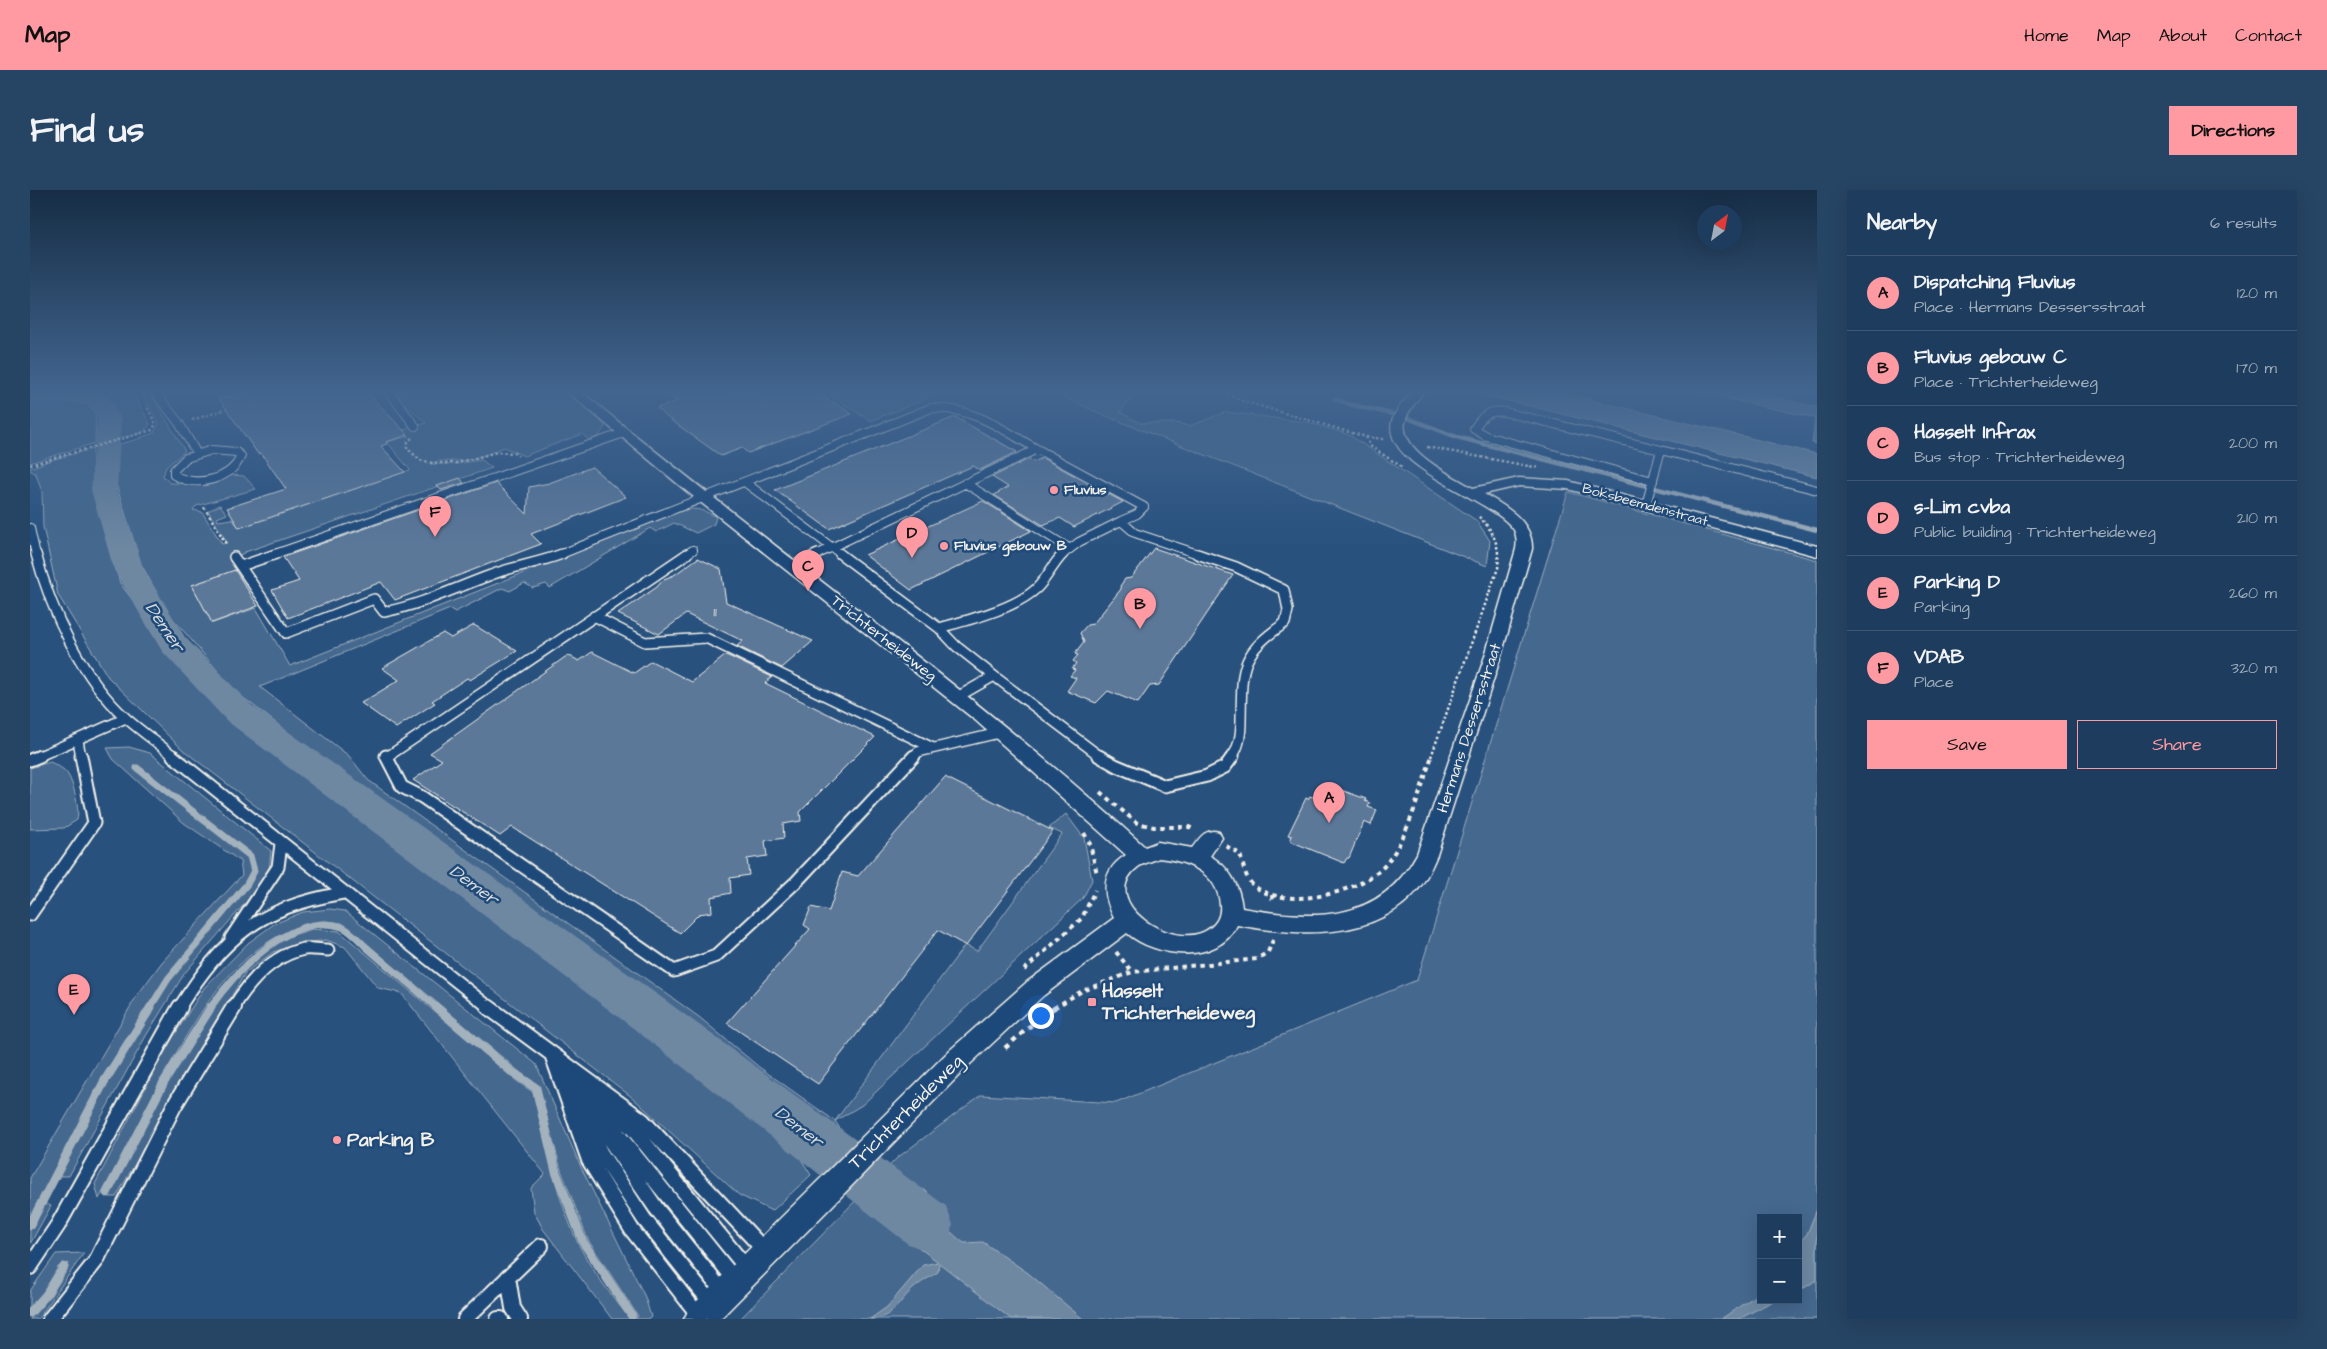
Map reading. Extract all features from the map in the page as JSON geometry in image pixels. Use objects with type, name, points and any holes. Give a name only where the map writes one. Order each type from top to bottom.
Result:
[{"type":"street","name":"Trichterheideweg","points":[[638,445],[959,696],[1077,795],[1140,855]]},
{"type":"street","name":"Hermans Dessersstraat","points":[[1232,915],[1273,922],[1320,924],[1358,916],[1390,903],[1413,881],[1427,855],[1493,656],[1524,549],[1525,538],[1519,527],[1507,516],[1471,502],[1411,454],[1403,445]]},
{"type":"street","name":"Boksbeemdenstraat","points":[[1471,502],[1519,482],[1568,485],[1817,551]]},
{"type":"street","points":[[1196,858],[1212,838]]},
{"type":"street","points":[[1158,850],[1177,852],[1196,858],[1213,868],[1225,882],[1232,899],[1232,915],[1223,930],[1208,940],[1188,945],[1165,943],[1151,937],[1128,920],[1118,905],[1115,890],[1117,875],[1126,863],[1140,855],[1158,850]]},
{"type":"street","name":"Trichterheideweg","points":[[727,1291],[823,1197],[959,1058],[1035,990],[1128,920]]},
{"type":"lane","points":[[192,445],[197,454]]},
{"type":"lane","points":[[240,566],[590,445]]},
{"type":"lane","points":[[234,557],[286,633],[374,598],[384,612],[409,607],[493,574],[544,561],[703,497],[746,483],[841,445]]},
{"type":"lane","points":[[939,628],[1032,592],[1045,579],[1058,559],[1070,549],[1144,508],[1029,445]]},
{"type":"lane","points":[[1518,445],[1653,481]]},
{"type":"lane","points":[[1640,445],[1817,490]]},
{"type":"lane","points":[[793,566],[1037,449]]},
{"type":"lane","points":[[225,450],[236,452],[241,456],[240,463],[232,470],[210,479],[187,481],[178,479],[174,475],[174,470],[178,464],[197,454],[225,450]]},
{"type":"lane","points":[[1646,505],[1661,450]]},
{"type":"lane","points":[[746,483],[939,628],[956,646],[1091,751],[1115,766],[1165,786],[1207,776],[1224,767],[1237,750],[1241,733],[1242,676],[1249,656],[1262,639],[1284,623],[1288,610],[1284,590],[1236,567],[1135,533],[1121,521]]},
{"type":"lane","points":[[965,483],[1070,549]]},
{"type":"lane","points":[[30,528],[41,574],[54,612],[87,671],[102,692],[126,718],[281,844],[553,1057],[643,1121],[727,1291]]},
{"type":"lane","points":[[693,550],[386,756],[402,787],[422,797],[674,971],[716,956],[798,881],[918,752],[1003,732]]},
{"type":"lane","points":[[594,616],[644,642],[706,638],[933,748]]},
{"type":"lane","points":[[959,696],[994,676]]},
{"type":"lane","points":[[30,760],[126,718]]},
{"type":"lane","points":[[30,915],[94,823],[78,740]]},
{"type":"lane","points":[[30,1267],[59,1223],[180,1004],[224,948],[278,867],[281,844]]},
{"type":"lane","points":[[224,948],[251,925],[273,912],[294,904],[343,893]]},
{"type":"lane","points":[[50,1319],[96,1261],[174,1106],[241,995],[258,975],[283,957],[305,950],[328,950]]},
{"type":"lane","points":[[553,1057],[589,1160],[632,1230],[727,1291]]},
{"type":"lane","points":[[553,1057],[656,1208],[727,1291]]},
{"type":"lane","points":[[553,1057],[633,1129],[727,1291]]},
{"type":"lane","points":[[465,1319],[541,1246]]},
{"type":"lane","points":[[508,1277],[513,1308],[520,1319]]},
{"type":"path","points":[[30,465],[74,451],[102,445]]},
{"type":"path","points":[[1369,445],[1407,470]]},
{"type":"path","points":[[407,448],[420,460],[432,462],[457,462],[481,458],[497,452],[515,454],[520,458]]},
{"type":"path","points":[[1093,786],[1137,823],[1154,827],[1189,827],[1240,854],[1244,872],[1254,886],[1272,895],[1311,896],[1342,891],[1369,880],[1386,865],[1401,842],[1498,568],[1500,552],[1498,542],[1471,502]]},
{"type":"path","points":[[204,507],[234,557]]},
{"type":"path","points":[[1020,974],[1082,918],[1091,901],[1097,884],[1096,866],[1090,844],[1083,830]]},
{"type":"path","points":[[1000,1052],[1044,1014],[1082,991],[1132,972],[1257,959],[1267,956],[1272,948],[1272,895]]},
{"type":"shaded area","points":[[30,445],[90,445],[30,463]]},
{"type":"shaded area","points":[[116,445],[181,445],[185,451],[166,467],[163,476],[170,483],[201,484],[233,475],[244,476],[256,489],[196,506],[193,510],[202,512],[222,544],[227,542],[208,511],[220,505],[227,514],[217,518],[218,521],[232,519],[239,527],[410,470],[389,445],[554,445],[524,456],[504,447],[486,455],[461,461],[433,462],[431,464],[453,464],[482,460],[492,468],[245,552],[230,561],[236,570],[192,585],[213,623],[256,608],[290,666],[671,514],[694,509],[704,511],[716,517],[714,524],[696,533],[674,523],[656,532],[650,528],[550,588],[546,584],[533,588],[524,583],[510,591],[502,588],[455,612],[450,609],[260,687],[349,756],[368,780],[699,1017],[759,1067],[835,1121],[847,1139],[806,1121],[383,806],[236,692],[168,613],[141,564],[116,484]]},
{"type":"shaded area","points":[[1179,445],[1364,445],[1477,521],[1490,541],[1487,566]]},
{"type":"shaded area","points":[[1686,445],[1778,445],[1817,454],[1817,477]]},
{"type":"shaded area","points":[[93,449],[93,492],[120,583],[180,665],[235,721],[551,956],[789,1140],[811,1175],[772,1211],[739,1195],[633,1098],[182,749],[108,677],[58,595],[43,527],[42,492],[36,474],[30,470],[30,468],[54,459]]},
{"type":"shaded area","points":[[1568,492],[1817,560],[1817,1319],[740,1319],[897,1158],[981,1095],[1116,1103],[1417,980]]},
{"type":"shaded area","points":[[129,747],[150,753],[271,851],[269,870],[253,894],[184,974],[146,1036],[69,1176],[58,1176],[104,1086],[169,979],[256,871],[251,854],[191,810],[137,766],[135,768],[245,853],[249,857],[252,871],[244,884],[165,980],[104,1080],[30,1221],[30,1178],[136,997],[162,962],[242,875],[240,861],[184,823],[113,759],[107,748]]},
{"type":"shaded area","points":[[50,762],[64,770],[70,779],[77,801],[77,820],[64,828],[30,829],[30,768]]},
{"type":"shaded area","points":[[1066,814],[1084,838],[1092,880],[1083,898],[862,1105],[835,1121],[965,945],[977,951],[1062,834],[1049,828]]},
{"type":"shaded area","points":[[330,909],[345,911],[536,1064],[581,1167],[645,1297],[651,1317],[649,1319],[636,1319],[638,1316],[588,1240],[561,1170],[539,1088],[342,923],[319,921],[287,932],[261,947],[238,966],[218,989],[183,1041],[99,1199],[95,1184],[167,1047],[204,988],[248,943],[274,924],[303,912]]},
{"type":"shaded area","points":[[312,929],[339,931],[518,1082],[533,1092],[555,1181],[578,1244],[606,1288],[630,1319],[612,1319],[543,1229],[534,1212],[531,1188],[545,1174],[401,993],[378,988],[345,947],[326,940],[299,944],[273,952],[245,973],[116,1197],[109,1197],[161,1094],[206,1018],[231,985],[256,958],[283,939]]},
{"type":"shaded area","points":[[904,1182],[927,1191],[933,1207],[941,1220],[964,1243],[983,1242],[1028,1273],[1083,1319],[1011,1319],[939,1263],[938,1272],[914,1288],[890,1313],[870,1319],[887,1307],[923,1265],[938,1262],[869,1210]]},
{"type":"shaded area","points":[[44,1203],[51,1206],[30,1244],[30,1229]]},
{"type":"shaded area","points":[[1817,1209],[1817,1280],[1804,1288],[1802,1288],[1802,1240],[1807,1234]]},
{"type":"shaded area","points":[[84,1253],[38,1319],[30,1319],[51,1292],[69,1263],[58,1267],[42,1296],[30,1309],[30,1291],[56,1254]]},
{"type":"shaded area","points":[[1757,1295],[1757,1304],[1767,1304],[1739,1319],[1721,1319]]},
{"type":"building","points":[[251,445],[385,445],[381,446],[405,472],[239,528],[227,508],[286,489],[261,453],[258,454]]},
{"type":"building","points":[[705,445],[770,445],[748,453],[742,448],[721,456]]},
{"type":"building","points":[[887,445],[1004,445],[1017,452],[980,470],[973,466],[829,529],[775,490]]},
{"type":"building","name":"Fluvius","points":[[1042,458],[1123,502],[1074,527],[1060,518],[1043,525],[994,495],[1008,487],[992,477],[1029,459],[1034,462]]},
{"type":"building","points":[[592,467],[626,497],[531,534],[541,544],[395,600],[381,582],[288,618],[272,590],[299,581],[283,557],[496,483],[527,514],[529,487],[549,483]]},
{"type":"building","points":[[460,478],[464,483],[441,490],[437,486]]},
{"type":"building","name":"Fluvius gebouw B","points":[[983,501],[1031,531],[911,590],[865,555]]},
{"type":"building","points":[[1154,548],[1233,575],[1159,685],[1150,686],[1138,703],[1108,691],[1096,703],[1067,691],[1076,678],[1070,676],[1075,670],[1072,669],[1076,663],[1073,661],[1078,655],[1075,654],[1084,642],[1080,633],[1087,625],[1093,624],[1121,589],[1120,586],[1125,579],[1131,578]]},
{"type":"building","points":[[698,558],[721,569],[726,602],[813,641],[782,668],[737,646],[743,641],[686,614],[659,634],[618,614],[657,587],[664,579],[674,575]]},
{"type":"building","points":[[235,570],[258,606],[212,623],[192,585]]},
{"type":"building","points":[[474,625],[517,651],[470,680],[467,678],[432,701],[435,703],[396,728],[361,703],[399,680],[382,668],[443,633],[451,638]]},
{"type":"building","points":[[592,652],[634,673],[651,661],[692,682],[726,655],[772,677],[765,683],[875,737],[800,812],[801,821],[783,824],[784,838],[765,841],[767,856],[747,859],[749,875],[730,878],[731,893],[711,897],[712,912],[699,914],[680,933],[512,827],[500,836],[413,780],[442,760],[430,753],[568,655],[579,661]]},
{"type":"building","points":[[945,777],[1053,831],[966,946],[938,930],[818,1084],[727,1023],[810,929],[804,925],[811,907],[829,911],[842,872],[858,876]]},
{"type":"building","points":[[1325,786],[1330,786],[1366,799],[1365,801],[1370,803],[1368,807],[1377,810],[1371,825],[1364,822],[1349,858],[1344,863],[1290,841],[1292,836],[1288,835],[1306,798],[1308,799],[1310,796],[1319,799]]},
{"type":"waterway","name":"Demer","points":[[107,445],[104,490],[129,570],[173,644],[239,713],[649,1014],[927,1225]]},
{"type":"waterway","points":[[1487,445],[1817,530]]},
{"type":"waterway","points":[[137,768],[250,856],[254,871],[247,884],[168,979],[150,1008]]},
{"type":"waterway","points":[[210,1008],[234,978],[267,948],[285,936],[304,927],[323,924],[342,927],[348,930],[437,1008]]},
{"type":"waterway","points":[[30,1225],[104,1082],[151,1007]]},
{"type":"waterway","points":[[107,1193],[164,1082],[211,1007]]},
{"type":"waterway","points":[[436,1007],[512,1072],[536,1088],[556,1172],[583,1242],[632,1316]]},
{"type":"waterway","points":[[30,1313],[46,1295],[64,1267]]},
{"type":"place","name":"Fluvius","points":[[1054,490]]},
{"type":"place","name":"VDAB","points":[[435,537]]},
{"type":"place","name":"Fluvius gebouw B","points":[[944,546]]},
{"type":"place","name":"s-Lim cvba","points":[[912,558]]},
{"type":"place","name":"Hasselt Infrax","points":[[808,591]]},
{"type":"place","name":"Fluvius gebouw C","points":[[1140,629]]},
{"type":"place","name":"Dispatching Fluvius","points":[[1329,823]]},
{"type":"place","name":"Hasselt Trichterheideweg","points":[[1092,1002]]},
{"type":"place","name":"Parking D","points":[[74,1015]]},
{"type":"place","name":"Parking B","points":[[337,1140]]}]
